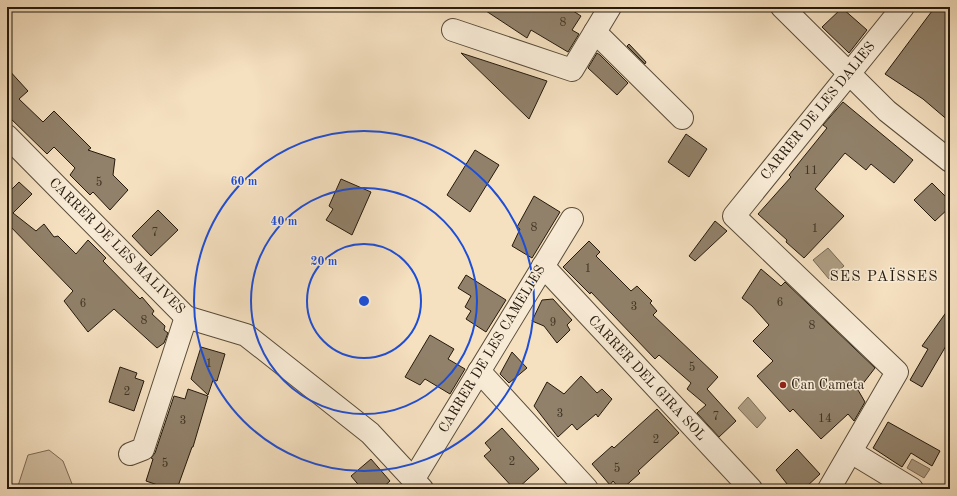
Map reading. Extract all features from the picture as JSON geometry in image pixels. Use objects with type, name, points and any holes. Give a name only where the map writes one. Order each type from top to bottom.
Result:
[{"type":"street","points":[[452,30],[572,70],[610,7]]},
{"type":"street","points":[[782,7],[886,111],[948,156]]},
{"type":"street","name":"CARRER DE LES DALIES","points":[[851,452],[897,372],[734,216],[903,7]]},
{"type":"street","points":[[595,32],[682,118]]},
{"type":"street","name":"CARRER DE LES MALIVES","points":[[7,136],[186,317],[246,335],[370,433],[417,485]]},
{"type":"street","name":"CARRER DE LES CAMELIES","points":[[417,485],[479,371],[572,218]]},
{"type":"street","name":"CARRER DEL GIRA SOL","points":[[543,266],[751,489]]},
{"type":"street","points":[[130,454],[143,449],[186,317]]},
{"type":"street","points":[[479,371],[587,489]]},
{"type":"street","points":[[829,489],[851,452],[912,489]]},
{"type":"shaded area","points":[[828,248],[844,266],[829,279],[813,260]]},
{"type":"shaded area","points":[[748,397],[766,418],[757,428],[738,408]]},
{"type":"shaded area","points":[[49,450],[63,461],[74,489],[17,489],[28,455]]},
{"type":"shaded area","points":[[912,459],[930,469],[924,478],[907,468]]},
{"type":"building","points":[[480,7],[567,7],[581,16],[572,30],[579,34],[568,52],[531,30],[527,38]]},
{"type":"building","points":[[935,7],[950,7],[950,122],[923,99],[885,74]]},
{"type":"building","points":[[842,8],[867,30],[849,53],[822,27]]},
{"type":"building","points":[[629,44],[646,62],[645,64],[627,46]]},
{"type":"building","points":[[461,53],[547,81],[529,119]]},
{"type":"building","points":[[597,53],[628,83],[617,95],[588,68]]},
{"type":"building","points":[[7,68],[28,91],[19,99],[43,122],[54,111],[91,148],[88,150],[115,159],[113,175],[128,190],[110,210],[93,192],[90,195],[70,175],[75,168],[54,147],[47,154],[7,115]]},
{"type":"building","points":[[843,102],[913,160],[894,183],[871,164],[866,170],[845,153],[815,189],[844,216],[804,258],[786,242],[787,240],[758,214],[791,177],[789,175],[827,128],[823,125]]},
{"type":"building","points":[[686,134],[707,149],[689,177],[668,162]]},
{"type":"building","points":[[475,150],[499,165],[470,212],[447,195]]},
{"type":"building","points":[[341,179],[371,192],[352,235],[326,220],[333,209],[329,206]]},
{"type":"building","points":[[19,182],[32,194],[13,213],[36,231],[44,224],[54,237],[58,236],[76,254],[88,240],[106,258],[103,261],[140,299],[142,297],[154,311],[152,314],[165,326],[164,330],[168,333],[164,343],[157,348],[114,309],[88,332],[64,301],[73,291],[7,223],[7,194]]},
{"type":"building","points":[[932,183],[950,201],[950,207],[935,221],[914,200]]},
{"type":"building","points":[[534,196],[560,212],[532,258],[512,246],[520,229],[517,227]]},
{"type":"building","points":[[158,210],[178,230],[151,256],[132,236]]},
{"type":"building","points":[[715,221],[727,231],[695,261],[689,256]]},
{"type":"building","points":[[589,241],[600,252],[596,256],[631,291],[637,286],[652,301],[650,303],[657,311],[653,315],[718,377],[707,389],[736,421],[719,437],[697,413],[706,405],[687,389],[691,383],[659,355],[655,359],[591,292],[590,294],[563,267]]},
{"type":"building","points":[[761,269],[781,286],[785,282],[875,368],[858,390],[865,402],[854,421],[848,414],[821,439],[793,409],[790,412],[757,376],[773,361],[753,341],[769,325],[752,306],[742,298]]},
{"type":"building","points":[[466,275],[506,300],[486,332],[466,319],[471,311],[465,307],[471,296],[458,288]]},
{"type":"building","points":[[553,299],[572,320],[567,325],[570,330],[557,343],[544,326],[532,321],[542,300]]},
{"type":"building","points":[[950,307],[950,339],[922,387],[910,380],[928,349],[922,346]]},
{"type":"building","points":[[430,335],[454,349],[448,359],[465,369],[450,394],[425,379],[420,385],[405,377]]},
{"type":"building","points":[[201,347],[225,354],[217,381],[213,380],[208,395],[191,379]]},
{"type":"building","points":[[512,352],[527,368],[509,383],[500,374]]},
{"type":"building","points":[[120,367],[137,373],[135,378],[144,381],[134,411],[109,402]]},
{"type":"building","points":[[581,376],[597,393],[602,389],[612,399],[598,417],[596,414],[577,430],[572,424],[558,437],[534,406],[547,382],[564,394]]},
{"type":"building","points":[[188,389],[208,396],[193,447],[177,489],[169,489],[146,481],[153,459],[151,458],[155,453],[174,396],[185,399]]},
{"type":"building","points":[[657,409],[679,433],[638,471],[640,473],[622,489],[620,489],[613,481],[610,485],[592,464],[612,446],[614,448]]},
{"type":"building","points":[[888,422],[940,451],[932,466],[911,453],[902,467],[873,448]]},
{"type":"building","points":[[502,428],[539,469],[517,489],[514,489],[484,456],[491,450],[485,443]]},
{"type":"building","points":[[797,449],[820,474],[804,489],[791,489],[776,470]]},
{"type":"building","points":[[371,459],[390,481],[381,489],[362,489],[351,476]]},
{"type":"place","name":"Can Cameta","points":[[783,385]]},
{"type":"district","name":"SES PAÏSSES","points":[[884,277]]}]
